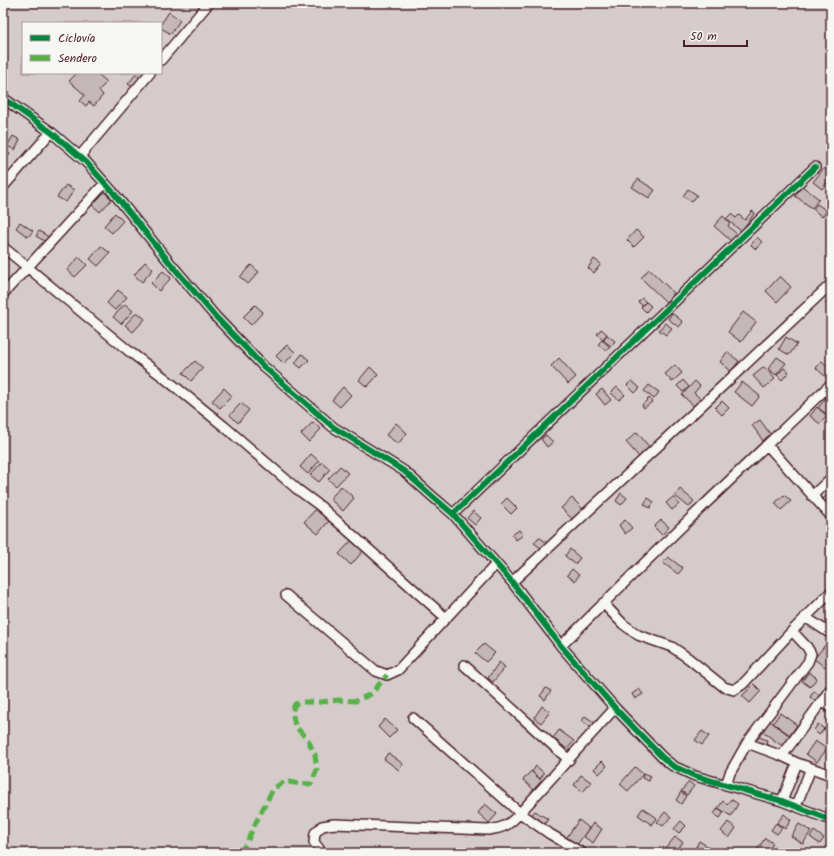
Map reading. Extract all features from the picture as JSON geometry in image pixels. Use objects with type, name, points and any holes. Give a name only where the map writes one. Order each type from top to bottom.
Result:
[{"type":"street","points":[[162,59],[209,3]]},
{"type":"street","points":[[80,156],[149,74]]},
{"type":"street","points":[[3,98],[80,156],[119,199],[215,316],[263,366],[333,427],[404,471],[453,514],[512,582],[561,646],[615,708],[652,747],[673,766],[695,776],[782,801],[831,820]]},
{"type":"street","points":[[3,187],[50,132]]},
{"type":"street","points":[[453,514],[815,167]]},
{"type":"street","points":[[3,294],[105,183]]},
{"type":"street","points":[[3,247],[130,352],[226,427],[297,489],[320,506],[446,618]]},
{"type":"street","points":[[512,582],[831,284]]},
{"type":"street","points":[[561,646],[831,384]]},
{"type":"street","points":[[767,445],[831,516]]},
{"type":"street","points":[[812,496],[831,478]]},
{"type":"street","points":[[286,595],[376,671],[387,675],[398,670],[496,564]]},
{"type":"street","points":[[604,603],[624,624],[638,635],[672,647],[724,687],[734,690],[743,684],[805,617],[831,592]]},
{"type":"street","points":[[805,617],[831,634]]},
{"type":"street","points":[[726,785],[730,773],[747,743],[808,662],[811,654],[807,647],[792,631]]},
{"type":"street","points":[[464,665],[568,760]]},
{"type":"street","points":[[782,756],[831,688]]},
{"type":"street","points":[[822,701],[831,708]]},
{"type":"street","points":[[322,853],[314,842],[315,833],[322,826],[334,824],[488,830],[500,829],[511,822],[520,813],[615,708]]},
{"type":"street","points":[[412,718],[520,813],[550,834],[582,853]]},
{"type":"street","points":[[747,743],[831,775]]},
{"type":"street","points":[[782,801],[797,763]]},
{"type":"street","points":[[796,806],[811,768]]},
{"type":"shaded area","points":[[3,3],[831,3],[831,853],[3,853]]},
{"type":"building","points":[[169,12],[180,20],[171,34],[162,29],[162,22]]},
{"type":"building","points":[[76,74],[98,74],[107,82],[99,90],[103,95],[94,106],[89,102],[86,106],[80,101],[85,95],[69,81]]},
{"type":"building","points":[[136,74],[141,79],[134,88],[128,84]]},
{"type":"building","points":[[13,136],[20,140],[15,150],[7,146]]},
{"type":"building","points":[[4,149],[10,154],[6,159],[3,156]]},
{"type":"building","points":[[824,168],[831,174],[831,183],[828,181],[822,189],[813,182]]},
{"type":"building","points":[[638,179],[655,190],[649,198],[632,187]]},
{"type":"building","points":[[66,185],[74,190],[66,202],[57,197]]},
{"type":"building","points":[[802,186],[819,199],[812,208],[795,196]]},
{"type":"building","points":[[688,189],[697,195],[692,202],[683,196]]},
{"type":"building","points":[[104,192],[112,199],[100,212],[92,205]]},
{"type":"building","points":[[817,204],[827,211],[822,217],[813,209]]},
{"type":"building","points":[[752,211],[755,213],[741,231],[726,219],[731,214],[736,218],[739,215],[745,220]]},
{"type":"building","points":[[115,213],[123,221],[112,233],[104,226]]},
{"type":"building","points":[[723,216],[730,223],[728,226],[738,235],[732,242],[714,226]]},
{"type":"building","points":[[20,222],[33,231],[28,237],[16,228]]},
{"type":"building","points":[[636,230],[644,237],[634,247],[627,240]]},
{"type":"building","points":[[39,231],[49,237],[46,242],[36,236]]},
{"type":"building","points":[[757,237],[762,242],[756,249],[751,245]]},
{"type":"building","points":[[101,246],[110,253],[98,266],[90,259]]},
{"type":"building","points":[[79,257],[87,265],[75,277],[67,270]]},
{"type":"building","points":[[594,259],[601,264],[594,273],[588,268]]},
{"type":"building","points":[[145,262],[153,269],[142,282],[134,275]]},
{"type":"building","points":[[251,265],[259,272],[248,284],[240,277]]},
{"type":"building","points":[[649,269],[674,293],[666,302],[641,278]]},
{"type":"building","points":[[163,271],[171,278],[159,291],[151,283]]},
{"type":"building","points":[[780,276],[791,287],[777,302],[766,291]]},
{"type":"building","points":[[118,290],[127,297],[115,310],[107,303]]},
{"type":"building","points":[[642,298],[646,302],[642,305],[638,302]]},
{"type":"building","points":[[831,298],[831,309],[825,303]]},
{"type":"building","points":[[646,302],[651,306],[646,312],[641,307]]},
{"type":"building","points":[[125,304],[133,311],[121,324],[113,317]]},
{"type":"building","points":[[255,305],[263,312],[251,325],[243,317]]},
{"type":"building","points":[[137,312],[145,319],[133,332],[125,325]]},
{"type":"building","points":[[743,312],[756,322],[741,342],[728,332]]},
{"type":"building","points":[[672,313],[683,322],[679,327],[668,319]]},
{"type":"building","points":[[665,323],[672,328],[666,335],[659,330]]},
{"type":"building","points":[[601,329],[607,334],[603,339],[597,334]]},
{"type":"building","points":[[607,335],[615,341],[611,346],[603,340]]},
{"type":"building","points":[[786,337],[797,344],[789,355],[779,349]]},
{"type":"building","points":[[602,340],[610,347],[606,351],[598,344]]},
{"type":"building","points":[[287,345],[295,352],[284,364],[276,356]]},
{"type":"building","points":[[727,352],[739,361],[731,371],[720,362]]},
{"type":"building","points":[[302,354],[309,360],[301,368],[295,363]]},
{"type":"building","points":[[777,357],[786,363],[776,375],[768,369]]},
{"type":"building","points":[[559,358],[576,377],[568,384],[551,366]]},
{"type":"building","points":[[195,361],[203,368],[191,381],[183,373]]},
{"type":"building","points":[[822,361],[831,370],[831,374],[827,378],[816,368]]},
{"type":"building","points":[[675,365],[682,373],[672,382],[665,374]]},
{"type":"building","points":[[370,367],[378,375],[367,387],[359,380]]},
{"type":"building","points":[[764,367],[775,379],[764,388],[753,376]]},
{"type":"building","points":[[784,368],[789,372],[782,380],[777,375]]},
{"type":"building","points":[[683,380],[689,387],[683,392],[677,386]]},
{"type":"building","points":[[632,381],[640,388],[635,393],[627,385]]},
{"type":"building","points":[[695,381],[700,386],[694,393],[703,401],[697,409],[682,395]]},
{"type":"building","points":[[742,382],[760,396],[752,406],[734,392]]},
{"type":"building","points":[[649,385],[659,392],[654,399],[644,391]]},
{"type":"building","points":[[343,387],[351,395],[340,407],[332,400]]},
{"type":"building","points":[[617,387],[625,395],[619,400],[611,393]]},
{"type":"building","points":[[224,388],[232,396],[220,408],[212,401]]},
{"type":"building","points":[[602,389],[611,400],[605,405],[596,394]]},
{"type":"building","points":[[831,391],[831,417],[818,408]]},
{"type":"building","points":[[649,398],[652,402],[644,408],[642,405]]},
{"type":"building","points":[[722,401],[729,408],[722,415],[715,408]]},
{"type":"building","points":[[241,403],[249,410],[238,423],[230,415]]},
{"type":"building","points":[[817,407],[827,416],[820,424],[810,416]]},
{"type":"building","points":[[760,420],[771,435],[763,441],[752,425]]},
{"type":"building","points":[[313,422],[321,429],[309,442],[301,434]]},
{"type":"building","points":[[396,423],[407,433],[398,444],[386,435]]},
{"type":"building","points":[[637,432],[651,449],[640,458],[626,442]]},
{"type":"building","points":[[546,435],[553,442],[547,447],[541,439]]},
{"type":"building","points":[[311,454],[319,461],[308,474],[300,467]]},
{"type":"building","points":[[322,462],[330,469],[319,482],[310,475]]},
{"type":"building","points":[[340,466],[348,473],[336,486],[328,479]]},
{"type":"building","points":[[341,486],[354,498],[343,511],[330,499]]},
{"type":"building","points":[[680,489],[694,501],[689,507],[675,496]]},
{"type":"building","points":[[621,493],[627,498],[621,505],[616,501]]},
{"type":"building","points":[[829,493],[831,496],[831,507],[823,499]]},
{"type":"building","points":[[784,495],[791,501],[781,510],[775,503]]},
{"type":"building","points":[[673,497],[679,504],[672,510],[666,503]]},
{"type":"building","points":[[507,498],[517,508],[511,514],[501,504]]},
{"type":"building","points":[[572,498],[584,510],[573,520],[561,508]]},
{"type":"building","points":[[648,498],[654,502],[650,508],[644,504]]},
{"type":"building","points":[[316,509],[329,521],[318,534],[304,522]]},
{"type":"building","points":[[473,511],[481,518],[475,525],[467,518]]},
{"type":"building","points":[[625,520],[632,528],[625,534],[619,525]]},
{"type":"building","points":[[661,520],[669,527],[662,535],[654,527]]},
{"type":"building","points":[[519,530],[523,535],[516,540],[512,535]]},
{"type":"building","points":[[539,537],[547,543],[542,549],[534,543]]},
{"type":"building","points":[[352,540],[364,550],[351,565],[339,554]]},
{"type":"building","points":[[570,549],[580,558],[575,564],[565,556]]},
{"type":"building","points":[[668,557],[683,568],[678,574],[663,563]]},
{"type":"building","points":[[572,569],[579,575],[575,581],[567,575]]},
{"type":"building","points":[[484,644],[495,653],[486,662],[475,653]]},
{"type":"building","points":[[826,644],[831,647],[831,659],[825,667],[814,659]]},
{"type":"building","points":[[499,662],[505,667],[493,682],[488,678]]},
{"type":"building","points":[[809,672],[817,678],[810,687],[802,681]]},
{"type":"building","points":[[754,684],[761,691],[750,703],[742,696]]},
{"type":"building","points":[[546,688],[551,691],[545,700],[540,696]]},
{"type":"building","points":[[639,689],[643,694],[635,699],[632,694]]},
{"type":"building","points":[[814,691],[821,696],[816,702],[810,697]]},
{"type":"building","points":[[542,706],[550,712],[541,723],[534,718]]},
{"type":"building","points":[[780,713],[797,725],[790,735],[773,723]]},
{"type":"building","points":[[585,716],[595,723],[591,728],[582,721]]},
{"type":"building","points":[[385,719],[397,730],[389,738],[378,727]]},
{"type":"building","points":[[831,720],[831,734],[824,729]]},
{"type":"building","points":[[770,721],[790,736],[782,746],[762,731]]},
{"type":"building","points":[[818,724],[824,729],[819,735],[814,730]]},
{"type":"building","points":[[559,730],[574,741],[567,749],[553,738]]},
{"type":"building","points":[[702,731],[709,736],[702,745],[695,740]]},
{"type":"building","points":[[759,737],[767,740],[764,748],[754,744]]},
{"type":"building","points":[[815,741],[827,749],[817,762],[806,754]]},
{"type":"building","points":[[388,753],[403,764],[399,770],[384,759]]},
{"type":"building","points":[[602,761],[607,766],[599,774],[594,769]]},
{"type":"building","points":[[536,766],[544,773],[540,779],[532,772]]},
{"type":"building","points":[[635,767],[643,774],[628,791],[620,784]]},
{"type":"building","points":[[531,771],[542,781],[534,790],[523,780]]},
{"type":"building","points":[[644,773],[651,776],[649,781],[642,778]]},
{"type":"building","points":[[581,775],[591,782],[583,792],[574,785]]},
{"type":"building","points":[[689,782],[694,786],[687,795],[681,791]]},
{"type":"building","points":[[681,792],[686,796],[681,804],[676,800]]},
{"type":"building","points":[[731,799],[738,804],[731,816],[718,808],[723,801],[727,804]]},
{"type":"building","points":[[485,804],[497,814],[489,823],[478,813]]},
{"type":"building","points":[[643,808],[657,818],[652,825],[638,815]]},
{"type":"building","points":[[718,808],[724,812],[720,818],[714,814]]},
{"type":"building","points":[[535,811],[548,819],[544,825],[531,816]]},
{"type":"building","points":[[665,812],[671,817],[663,826],[657,822]]},
{"type":"building","points":[[784,814],[791,820],[785,829],[777,823]]},
{"type":"building","points":[[579,820],[589,828],[576,846],[566,838]]},
{"type":"building","points":[[681,821],[686,826],[679,833],[674,829]]},
{"type":"building","points":[[728,822],[736,828],[729,838],[721,831]]},
{"type":"building","points":[[593,823],[602,829],[593,843],[584,837]]},
{"type":"building","points":[[776,823],[782,828],[777,834],[771,830]]},
{"type":"building","points":[[799,824],[811,831],[803,844],[791,836]]},
{"type":"building","points":[[814,831],[824,838],[820,844],[810,837]]},
{"type":"building","points":[[675,837],[683,842],[675,853],[670,853],[665,849]]},
{"type":"building","points":[[765,838],[773,843],[767,853],[761,853],[757,850]]},
{"type":"building","points":[[699,841],[709,847],[705,853],[696,847]]},
{"type":"marked path","points":[[240,853],[273,789],[285,781],[311,784],[317,770],[315,755],[308,740],[295,726],[292,711],[295,704],[301,702],[339,700],[356,701],[371,694],[387,675]]},
{"type":"cycle path","points":[[3,98],[51,132],[86,162],[112,191],[215,316],[263,366],[333,427],[404,471],[453,514],[512,582],[561,646],[615,708],[662,757],[673,766],[695,776],[782,801],[831,820]]},
{"type":"cycle path","points":[[453,514],[815,167]]}]
